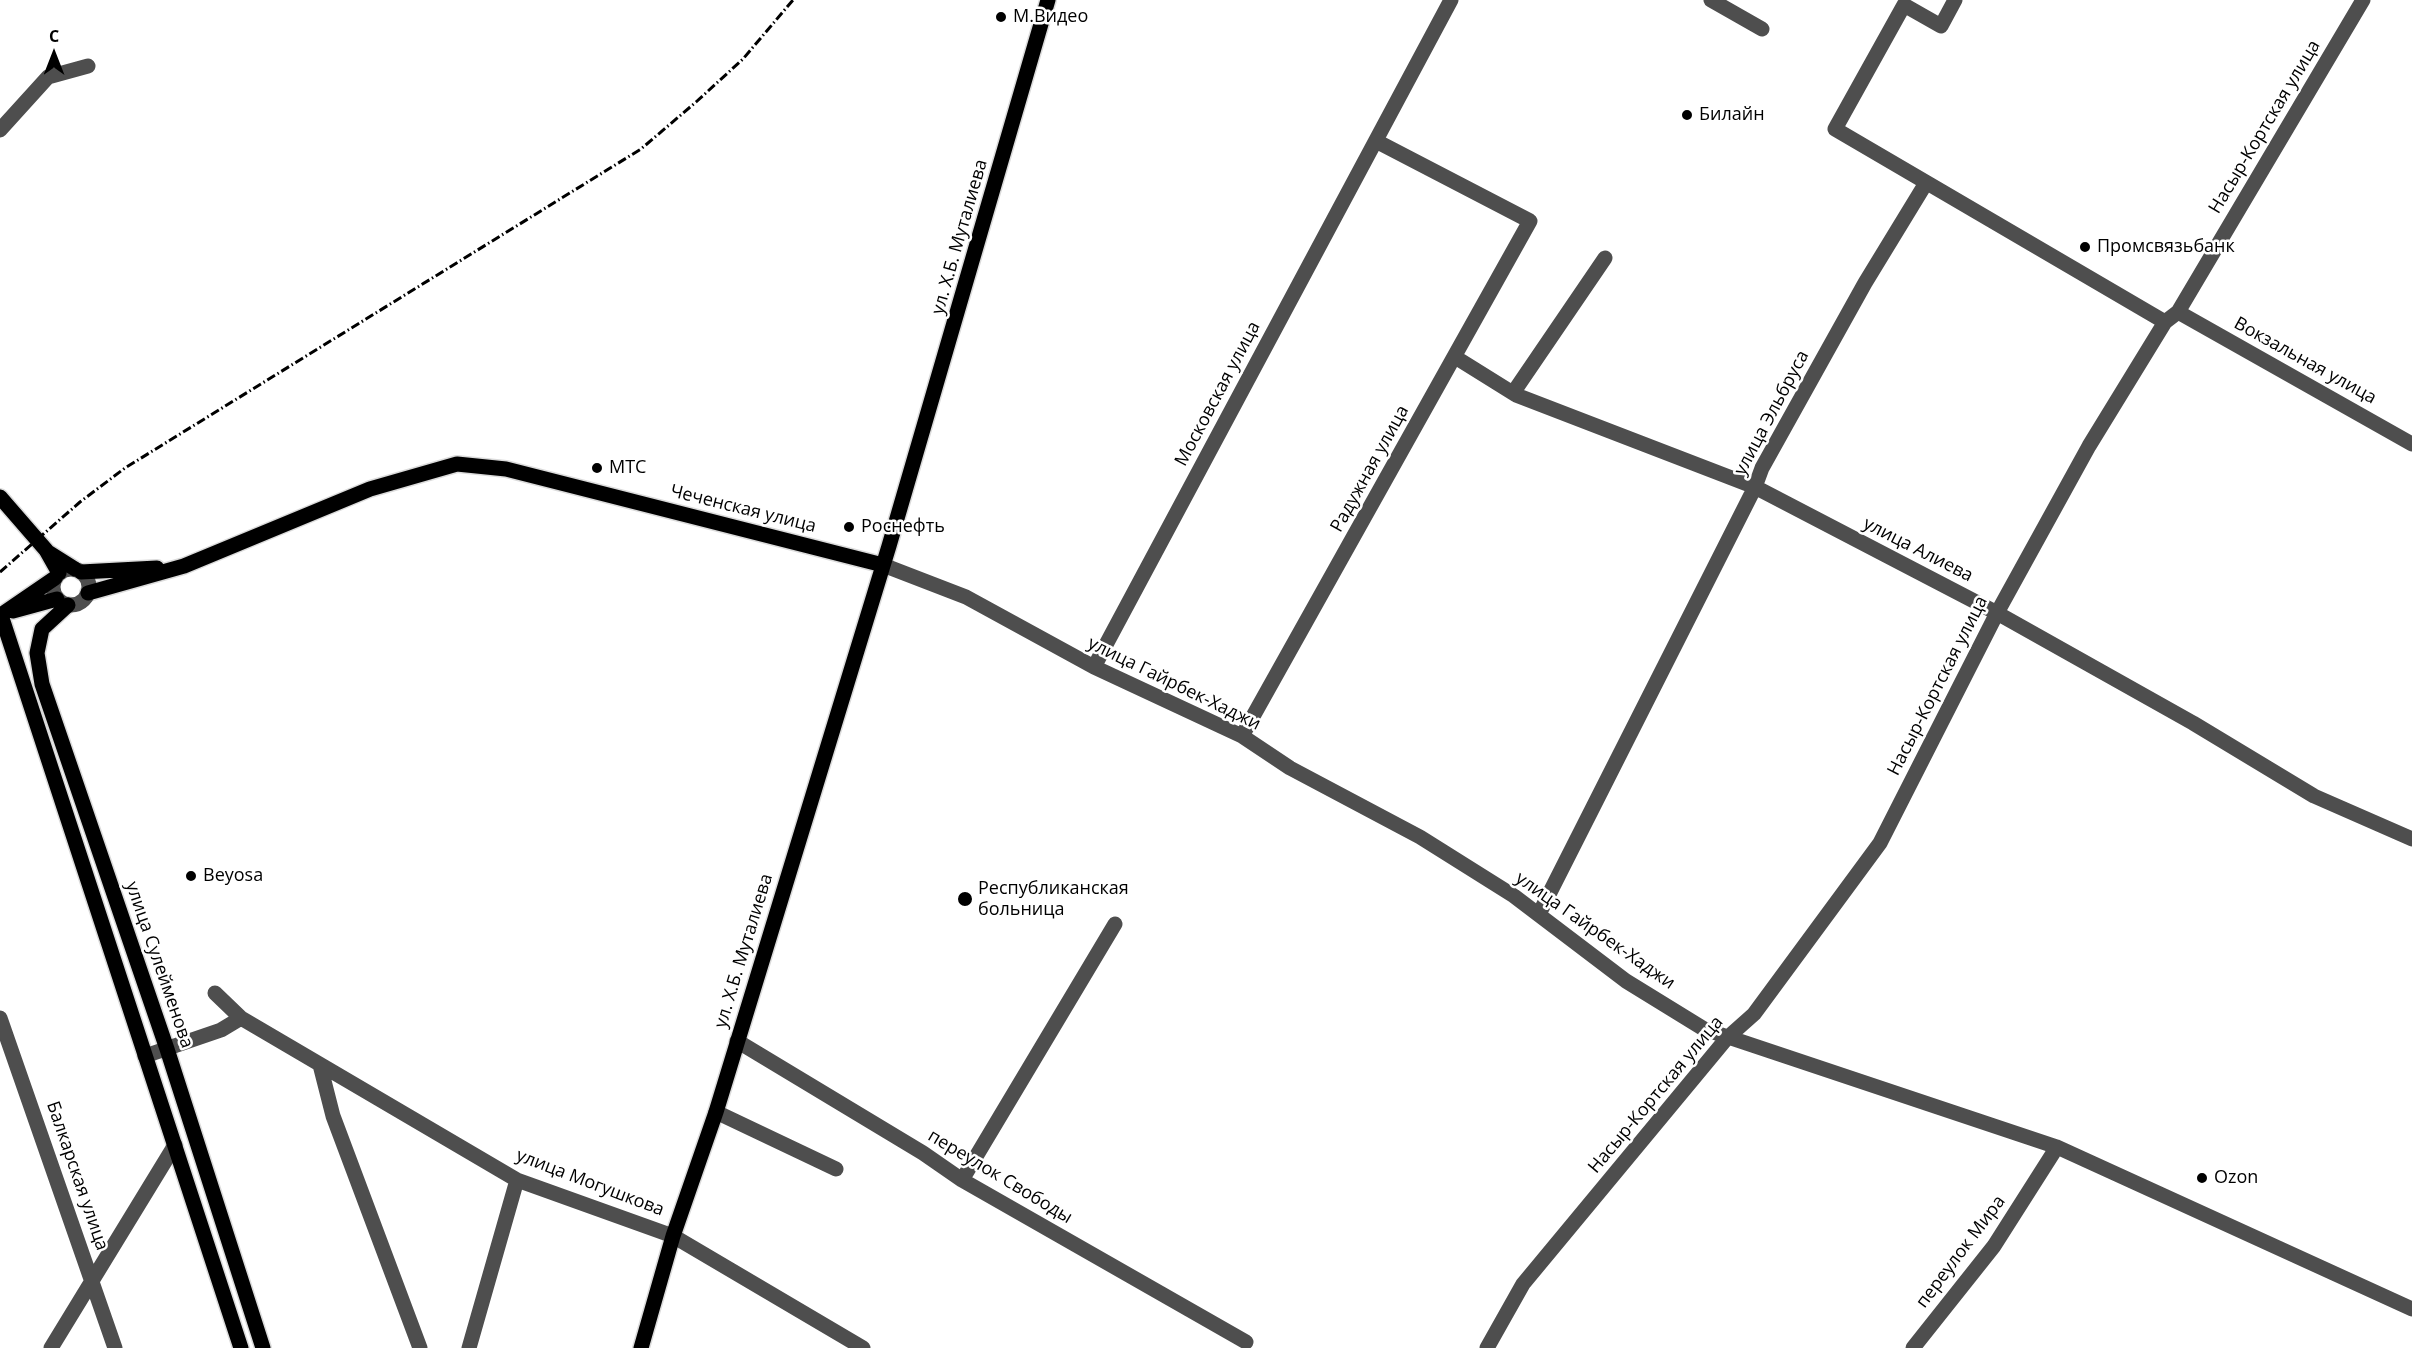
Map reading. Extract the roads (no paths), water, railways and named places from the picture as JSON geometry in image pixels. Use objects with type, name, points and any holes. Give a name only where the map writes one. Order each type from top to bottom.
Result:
[{"type":"main road","name":"ул. Х.Б. Муталиева","points":[[641,1348],[673,1236],[716,1113],[883,565],[1048,0]]},
{"type":"main road","name":"Чеченская улица","points":[[184,566],[370,489],[458,464],[506,469],[883,565]]},
{"type":"main road","points":[[0,497],[46,550],[78,570],[184,566]]},
{"type":"main road","points":[[1,615],[57,575],[46,550]]},
{"type":"main road","points":[[88,593],[184,566]]},
{"type":"main road","points":[[1,615],[63,602]]},
{"type":"main road","name":"улица Сулейменова","points":[[63,602],[42,629],[37,652],[42,684],[167,1050],[262,1348]]},
{"type":"main road","points":[[1,615],[242,1348]]},
{"type":"street","name":"Московская улица","points":[[1094,667],[1451,0]]},
{"type":"street","points":[[1711,0],[1762,29]]},
{"type":"street","points":[[1955,0],[1941,26],[1904,5],[1835,129],[2165,322]]},
{"type":"street","name":"Насыр-Кортская улица","points":[[1487,1348],[1523,1284],[1727,1038],[1754,1014],[1880,843],[1997,613],[2089,446],[2165,322],[2178,312],[2363,0]]},
{"type":"street","points":[[0,130],[48,77],[88,66]]},
{"type":"street","name":"Радужная улица","points":[[1242,736],[1530,220],[1376,141]]},
{"type":"street","name":"улица Эльбруса","points":[[1539,914],[1755,487],[1762,468],[1865,283],[1926,183]]},
{"type":"street","points":[[1513,393],[1605,258]]},
{"type":"street","name":"Вокзальная улица","points":[[2178,312],[2412,444]]},
{"type":"street","name":"улица Алиева","points":[[1455,357],[1513,393],[1755,487],[1997,613],[2193,723],[2314,796],[2412,839]]},
{"type":"street","name":"улица Гайрбек-Хаджи","points":[[883,565],[966,597],[1094,667],[1242,736],[1290,768],[1420,837],[1539,914],[1626,981],[1704,1029],[2057,1147],[2412,1309]]},
{"type":"street","points":[[78,570],[87,580],[88,593],[80,603],[63,602],[52,589],[57,575],[78,570]]},
{"type":"street","points":[[962,1180],[1115,924]]},
{"type":"street","name":"улица Могушкова","points":[[215,993],[241,1018],[517,1180],[673,1236],[863,1348]]},
{"type":"street","name":"Балкарская улица","points":[[0,1018],[115,1348]]},
{"type":"street","points":[[145,1056],[221,1030],[241,1018]]},
{"type":"street","name":"переулок Свободы","points":[[737,1041],[923,1153],[962,1180],[1246,1342]]},
{"type":"street","points":[[320,1065],[333,1116],[420,1348]]},
{"type":"street","points":[[716,1113],[836,1169]]},
{"type":"street","points":[[51,1348],[175,1145]]},
{"type":"street","name":"переулок Мира","points":[[1912,1348],[1994,1246],[2057,1147]]},
{"type":"street","points":[[469,1348],[517,1180]]},
{"type":"railway","points":[[0,572],[80,502],[125,468],[641,149],[743,59],[793,0]]},
{"type":"place","name":"М.Видео","points":[[1001,17]]},
{"type":"place","name":"Билайн","points":[[1687,115]]},
{"type":"place","name":"Промсвязьбанк","points":[[2085,247]]},
{"type":"place","name":"МТС","points":[[597,468]]},
{"type":"place","name":"Роснефть","points":[[849,527]]},
{"type":"place","name":"Beyosa","points":[[191,876]]},
{"type":"place","name":"Республиканская больница","points":[[965,899]]},
{"type":"place","name":"Ozon","points":[[2202,1178]]}]
